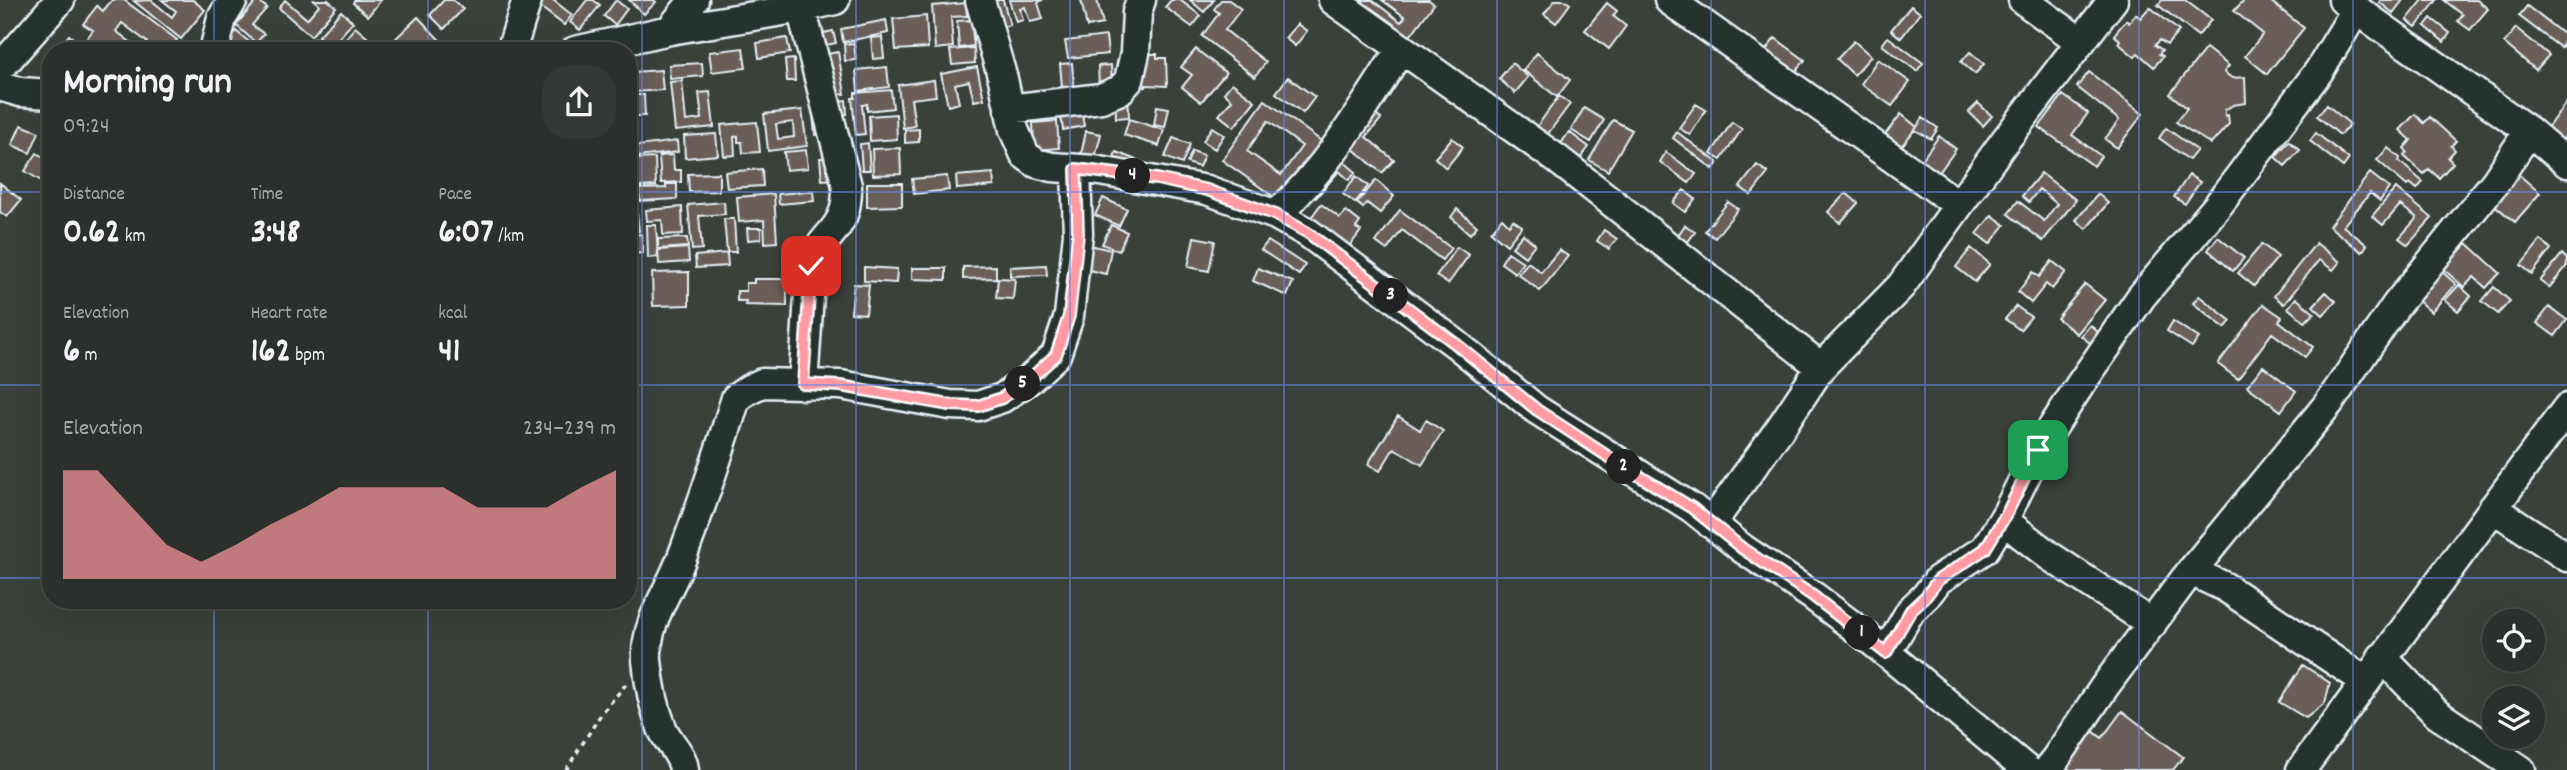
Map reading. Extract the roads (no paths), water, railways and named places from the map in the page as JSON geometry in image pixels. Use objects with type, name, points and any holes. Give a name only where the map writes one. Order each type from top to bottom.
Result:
[{"type":"street","points":[[0,68],[60,0]]},
{"type":"street","points":[[216,42],[222,18],[233,0]]},
{"type":"street","points":[[514,42],[527,0]]},
{"type":"street","points":[[670,30],[694,0]]},
{"type":"street","points":[[616,42],[835,0]]},
{"type":"street","points":[[980,0],[1014,130],[1025,155],[1036,163],[1157,179],[1207,190],[1276,215],[1308,233],[1456,344],[1537,410],[1692,508],[1743,549],[1813,596],[2027,770]]},
{"type":"street","points":[[1009,109],[1101,98],[1120,90],[1129,80],[1135,52],[1137,12],[1141,0]]},
{"type":"street","points":[[1333,0],[1557,159],[1821,367]]},
{"type":"street","points":[[1669,0],[1959,205]]},
{"type":"street","points":[[2024,0],[2081,42]]},
{"type":"street","points":[[1712,524],[1821,367],[1900,286],[2113,0]]},
{"type":"street","points":[[1886,653],[1911,610],[1938,580],[1985,549],[2003,520],[2038,450],[2141,297],[2219,204],[2319,71],[2349,5],[2529,131],[2567,163]]},
{"type":"street","points":[[793,7],[847,186],[848,204],[834,232],[815,253],[811,266],[803,384]]},
{"type":"street","points":[[1276,215],[1303,190],[1330,157],[1401,49]]},
{"type":"street","points":[[0,86],[20,92],[42,93]]},
{"type":"street","points":[[2048,770],[2191,571],[2329,403],[2397,304],[2489,191],[2529,131]]},
{"type":"street","points":[[684,770],[679,755],[661,727],[647,658],[650,625],[659,604],[671,587],[736,398],[762,383],[841,386],[950,405],[978,406],[1002,398],[1030,379],[1056,355],[1069,316],[1078,234],[1076,169]]},
{"type":"street","points":[[2301,770],[2567,408]]},
{"type":"street","points":[[2493,508],[2567,557]]},
{"type":"street","points":[[2003,520],[2048,555],[2152,624]]},
{"type":"street","points":[[2191,571],[2225,587],[2365,681]]},
{"type":"street","points":[[2382,657],[2437,713],[2521,770]]}]
